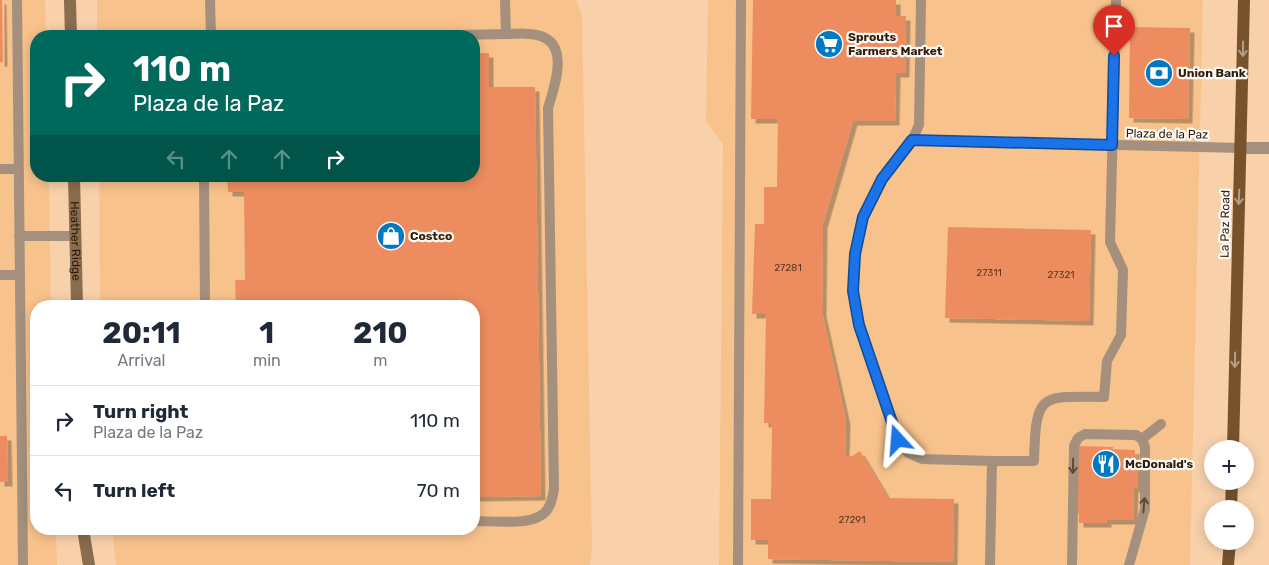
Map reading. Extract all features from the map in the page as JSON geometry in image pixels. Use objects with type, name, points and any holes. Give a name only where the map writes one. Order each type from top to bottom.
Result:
[{"type":"main road","name":"La Paz Road","points":[[1233,440],[1244,0]]},
{"type":"main road","points":[[1228,565],[1229,550]]},
{"type":"street","points":[[70,0],[71,30]]},
{"type":"street","points":[[1241,148],[1269,148]]},
{"type":"street","name":"Heather Ridge","points":[[74,182],[77,300]]},
{"type":"street","points":[[84,535],[89,565]]},
{"type":"lane","points":[[17,0],[23,565]]},
{"type":"lane","points":[[210,0],[211,30]]},
{"type":"lane","points":[[505,0],[506,34]]},
{"type":"lane","points":[[738,565],[741,0]]},
{"type":"lane","points":[[921,0],[919,125],[912,140],[882,179],[863,217],[855,254],[853,291],[859,325],[898,440],[908,453],[922,459],[992,461],[1034,461],[1035,423],[1039,409],[1048,400],[1063,396],[1104,397],[1107,361],[1121,335],[1123,270],[1110,242],[1116,0]]},
{"type":"lane","points":[[480,35],[532,34],[544,37],[552,43],[558,56],[558,68],[548,108],[554,490],[548,509],[540,516],[528,521],[480,521]]},
{"type":"lane","name":"Plaza de la Paz","points":[[912,140],[1241,148]]},
{"type":"lane","points":[[0,170],[18,169]]},
{"type":"lane","points":[[204,182],[205,300]]},
{"type":"lane","points":[[19,236],[75,236]]},
{"type":"lane","points":[[0,275],[19,275]]},
{"type":"lane","points":[[1142,439],[1161,424]]},
{"type":"lane","points":[[1072,565],[1074,446],[1078,438],[1085,434],[1102,434],[1136,435],[1142,439],[1145,447],[1145,509],[1129,565]]},
{"type":"lane","points":[[990,565],[992,461]]},
{"type":"shaded area","points":[[0,0],[45,0],[46,30],[30,30],[30,182],[49,182],[51,300],[30,300],[30,535],[56,535],[57,565],[0,565]]},
{"type":"shaded area","points":[[97,0],[576,0],[582,15],[592,547],[590,565],[116,565],[113,535],[480,535],[480,300],[100,300],[99,182],[480,182],[480,30],[97,30]]},
{"type":"shaded area","points":[[708,0],[1203,0],[1190,565],[719,565],[723,144],[706,122]]},
{"type":"building","points":[[0,0],[2,0],[3,62],[0,62]]},
{"type":"building","points":[[753,0],[896,0],[896,16],[906,16],[905,73],[896,73],[895,121],[853,121],[823,224],[822,312],[846,420],[845,456],[852,456],[860,451],[888,498],[954,499],[953,562],[768,559],[768,540],[751,540],[751,499],[771,499],[772,423],[764,423],[766,314],[752,314],[755,224],[764,224],[764,187],[777,187],[778,119],[751,119]]},
{"type":"building","name":"Union Bank","points":[[1130,27],[1190,28],[1188,119],[1129,118]]},
{"type":"building","name":"Costco","points":[[480,53],[489,53],[489,87],[535,87],[541,496],[480,497],[480,300],[236,300],[235,280],[245,280],[244,192],[228,192],[227,182],[480,182]]},
{"type":"building","points":[[948,227],[1091,230],[1089,321],[945,318]]},
{"type":"building","points":[[0,436],[7,436],[8,482],[0,482]]},
{"type":"building","points":[[1078,446],[1135,450],[1135,455],[1138,455],[1137,488],[1134,488],[1133,520],[1107,520],[1107,523],[1079,523],[1079,514],[1075,514]]},
{"type":"place","name":"Sprouts Farmers Market","points":[[829,44]]},
{"type":"place","name":"Union Bank","points":[[1159,73]]},
{"type":"place","name":"Costco","points":[[391,236]]},
{"type":"place","name":"McDonald's","points":[[1106,464]]},
{"type":"route","points":[[898,440],[859,325],[853,291],[855,254],[863,217],[882,179],[912,140],[1112,145],[1114,56]]}]
